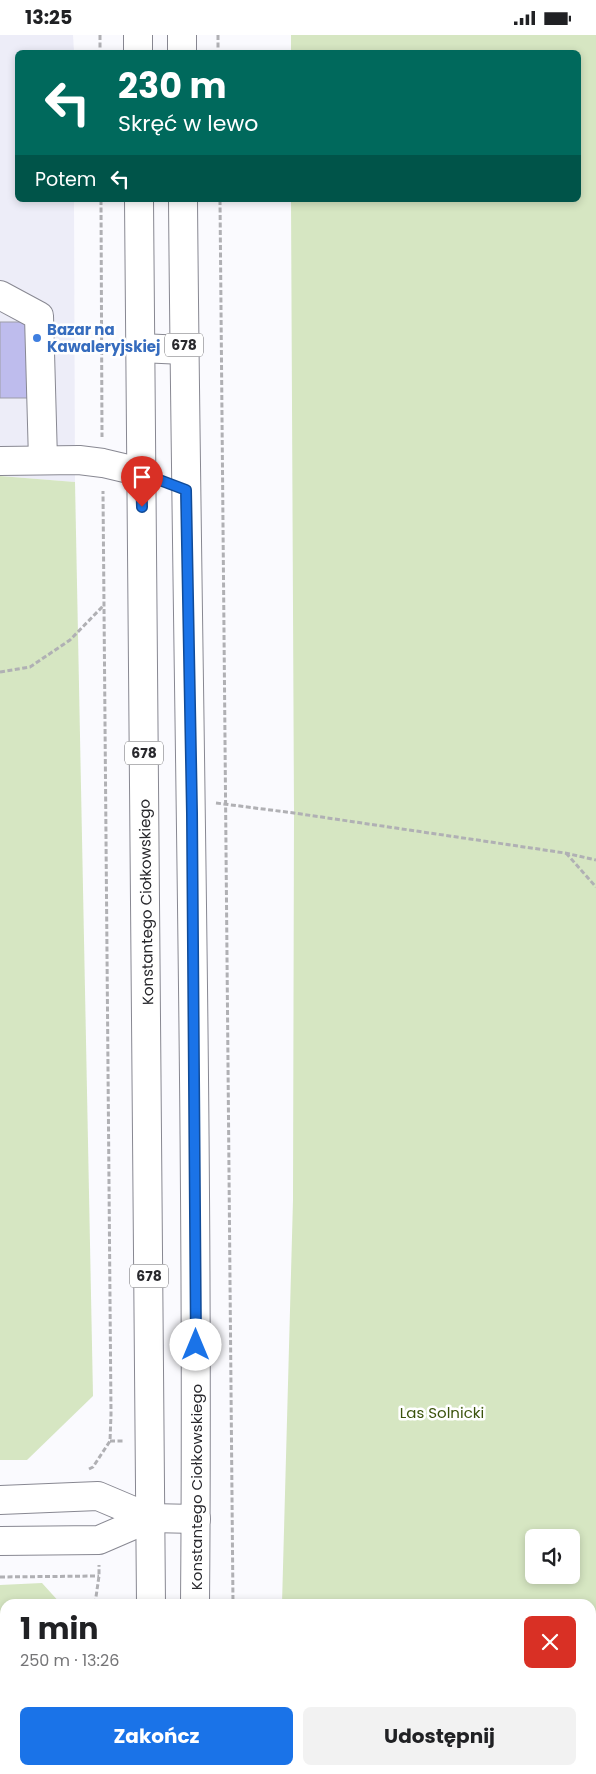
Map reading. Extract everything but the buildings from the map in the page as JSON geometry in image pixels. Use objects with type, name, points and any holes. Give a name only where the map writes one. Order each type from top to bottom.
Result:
[{"type":"main road","points":[[138,35],[138,50]]},
{"type":"main road","points":[[182,35],[182,50]]},
{"type":"main road","name":"Konstantego Ciołkowskiego","points":[[139,202],[151,1599]]},
{"type":"main road","name":"Konstantego Ciołkowskiego","points":[[183,202],[192,823],[195,1599]]},
{"type":"main road","points":[[0,295],[39,317],[42,460]]},
{"type":"main road","points":[[140,348],[184,350]]},
{"type":"main road","points":[[0,461],[67,460],[103,463],[141,473],[186,490]]},
{"type":"main road","points":[[0,1500],[98,1496],[150,1518],[196,1519]]},
{"type":"main road","points":[[0,1541],[99,1539],[150,1518]]},
{"type":"path","points":[[100,35],[100,50]]},
{"type":"path","points":[[218,35],[218,50]]},
{"type":"path","points":[[93,1467],[110,1441],[111,1414],[101,202]]},
{"type":"path","points":[[220,202],[233,1599]]},
{"type":"path","points":[[0,671],[30,667],[70,640],[104,604]]},
{"type":"path","points":[[214,803],[565,853],[596,860]]},
{"type":"path","points":[[565,853],[596,887]]},
{"type":"path","points":[[226,1443],[232,1443]]},
{"type":"path","points":[[0,1577],[100,1576],[96,1599]]},
{"type":"shaded area","name":"Bazar na Kawaleryjskiej","points":[[0,35],[73,35],[74,50],[15,50],[15,202],[74,202],[75,482],[0,476]]},
{"type":"green space","name":"Las Solnicki","points":[[291,35],[596,35],[596,1599],[282,1599],[293,1200],[294,813],[291,202],[581,202],[581,50],[291,50]]},
{"type":"green space","points":[[0,476],[75,482],[93,1396],[27,1460],[0,1460]]},
{"type":"green space","points":[[42,1583],[56,1599],[0,1599],[0,1585]]},
{"type":"place","name":"Bazar na Kawaleryjskiej","points":[[37,338]]},
{"type":"route","points":[[142,507],[141,473],[186,490],[192,813],[196,1345]]}]
